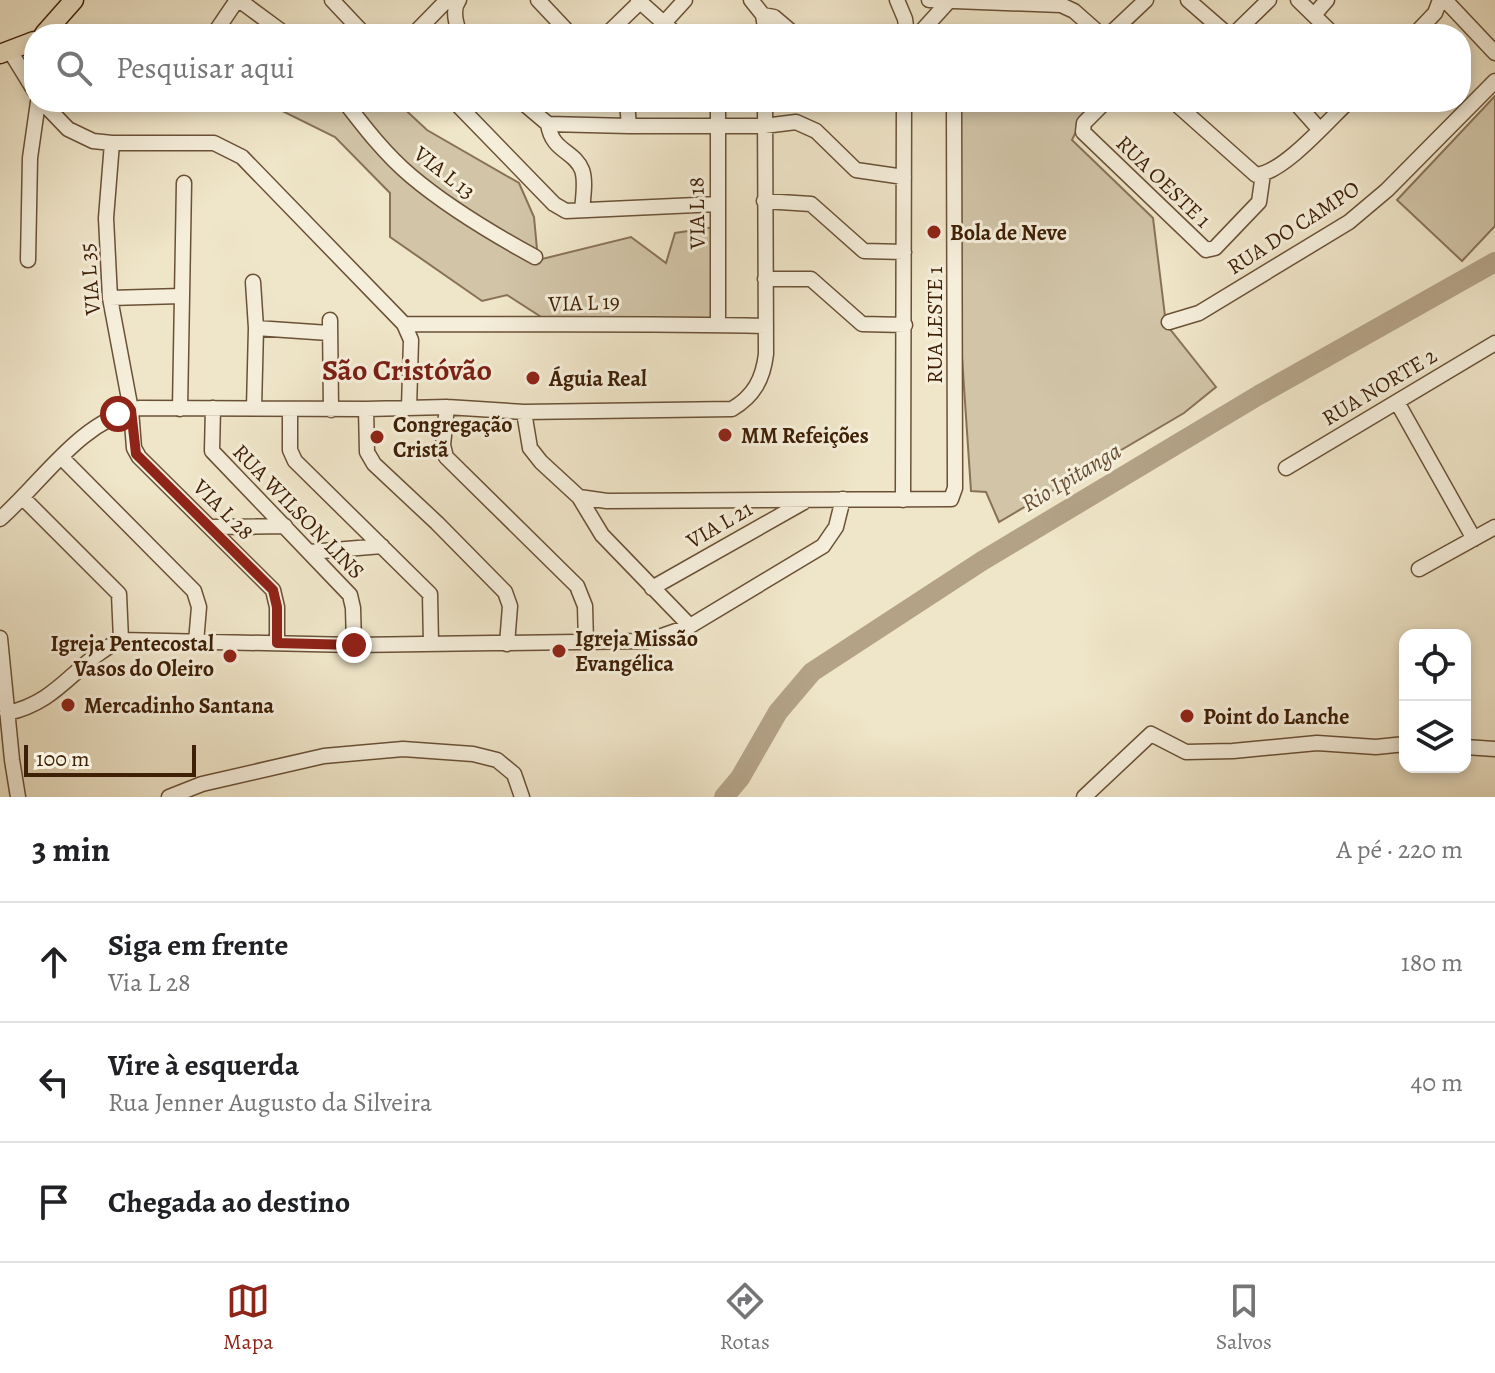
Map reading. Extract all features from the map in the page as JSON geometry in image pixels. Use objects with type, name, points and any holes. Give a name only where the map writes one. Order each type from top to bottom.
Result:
[{"type":"main road","points":[[52,24],[74,0]]},
{"type":"main road","points":[[5,53],[24,46]]},
{"type":"street","points":[[221,24],[238,0],[271,24]]},
{"type":"street","points":[[332,0],[350,24]]},
{"type":"street","points":[[538,0],[561,24]]},
{"type":"street","points":[[617,24],[639,1],[664,23],[685,0]]},
{"type":"street","points":[[751,0],[763,15],[764,24]]},
{"type":"street","points":[[897,0],[906,24]]},
{"type":"street","points":[[929,0],[1061,5],[1074,11],[1089,24]]},
{"type":"street","points":[[1121,24],[1146,0]]},
{"type":"street","points":[[1188,0],[1216,24]]},
{"type":"street","points":[[1244,24],[1269,0]]},
{"type":"street","points":[[1298,0],[1323,24]]},
{"type":"street","points":[[1314,15],[1327,0]]},
{"type":"street","points":[[1425,24],[1442,0],[1466,24]]},
{"type":"street","points":[[426,24],[453,1]]},
{"type":"street","points":[[453,1],[456,24]]},
{"type":"street","points":[[928,24],[948,2]]},
{"type":"street","points":[[763,15],[774,17],[782,24]]},
{"type":"street","points":[[1471,29],[1495,53]]},
{"type":"street","points":[[5,53],[24,77]]},
{"type":"street","name":"RUA DO CAMPO","points":[[1471,105],[1495,81]]},
{"type":"street","points":[[28,260],[30,158],[38,112]]},
{"type":"street","points":[[49,112],[79,136],[112,143],[214,143],[255,168],[404,324],[411,340],[409,408]]},
{"type":"street","name":"VIA L 13","points":[[353,112],[409,175],[491,233],[535,257]]},
{"type":"street","points":[[465,112],[554,204],[566,211],[718,204]]},
{"type":"street","points":[[534,112],[548,124],[554,142],[583,172],[582,210]]},
{"type":"street","points":[[628,112],[629,126]]},
{"type":"street","name":"VIA L 18","points":[[718,112],[718,324]]},
{"type":"street","points":[[0,519],[81,437],[108,419],[131,410],[447,407],[524,412],[732,409],[751,395],[761,379],[766,354],[765,112]]},
{"type":"street","points":[[579,497],[622,501],[903,500],[904,112]]},
{"type":"street","name":"RUA LESTE 1","points":[[903,500],[951,499],[955,488],[954,112]]},
{"type":"street","name":"RUA OESTE 1","points":[[1095,112],[1084,123],[1083,132],[1206,250],[1215,248],[1259,202],[1263,174]]},
{"type":"street","points":[[1185,112],[1250,172],[1263,174],[1284,162],[1338,112]]},
{"type":"street","points":[[1304,112],[1320,130]]},
{"type":"street","name":"RUA DO CAMPO","points":[[1169,322],[1199,313],[1349,222],[1387,190],[1464,112]]},
{"type":"street","points":[[548,124],[764,126],[796,122],[816,131],[856,170],[904,177]]},
{"type":"street","name":"VIA L 35","points":[[112,143],[106,218],[110,298],[131,410]]},
{"type":"street","points":[[180,409],[184,183]]},
{"type":"street","points":[[764,201],[806,201],[818,208],[864,251],[904,252]]},
{"type":"street","points":[[765,279],[811,279],[862,324],[905,325]]},
{"type":"street","points":[[253,282],[256,328],[254,408]]},
{"type":"street","points":[[110,298],[181,296]]},
{"type":"street","name":"VIA L 19","points":[[404,324],[628,322],[766,326]]},
{"type":"street","points":[[256,328],[330,326],[331,410]]},
{"type":"street","name":"RUA NORTE 2","points":[[1286,468],[1495,343]]},
{"type":"street","points":[[1397,402],[1474,539]]},
{"type":"street","points":[[447,407],[443,445],[446,457],[577,586],[585,606],[586,643]]},
{"type":"street","name":"RUA WILSON LINS","points":[[213,408],[212,451],[346,589],[353,600],[354,645]]},
{"type":"street","points":[[290,409],[292,456],[430,594],[431,644]]},
{"type":"street","points":[[366,409],[367,452],[374,464],[505,592],[510,606],[507,644]]},
{"type":"street","name":"VIA L 28","points":[[131,410],[136,454],[273,590],[277,607],[277,643]]},
{"type":"street","points":[[524,412],[530,448],[552,474],[579,497],[602,535],[690,626]]},
{"type":"street","points":[[62,458],[194,591],[199,607],[196,642]]},
{"type":"street","points":[[23,498],[119,594],[121,640]]},
{"type":"street","points":[[7,713],[27,709],[46,699],[95,655],[121,640],[354,645],[647,641],[690,626],[823,546],[836,527],[843,499]]},
{"type":"street","name":"VIA L 21","points":[[652,588],[807,500]]},
{"type":"street","points":[[210,527],[285,526]]},
{"type":"street","points":[[1419,569],[1495,527]]},
{"type":"street","points":[[310,552],[382,546]]},
{"type":"street","points":[[0,638],[7,713],[6,761],[18,797]]},
{"type":"street","points":[[1084,797],[1151,734],[1186,752],[1317,743],[1376,747],[1399,745]]},
{"type":"street","points":[[1471,747],[1495,749]]},
{"type":"street","points":[[169,797],[202,784],[324,756],[403,749],[473,754],[497,760],[514,774],[522,797]]},
{"type":"shaded area","points":[[1495,96],[1495,226],[1462,261],[1397,200]]},
{"type":"shaded area","points":[[284,112],[408,112],[427,130],[519,183],[534,217],[538,260],[631,237],[666,263],[675,233],[716,227],[716,328],[546,320],[507,295],[482,301],[390,237],[390,193],[335,137]]},
{"type":"shaded area","points":[[952,112],[1085,112],[1072,140],[1153,218],[1166,324],[1216,387],[1184,413],[999,522],[986,492],[971,491],[954,238]]},
{"type":"waterway","name":"Rio Ipitanga","points":[[724,797],[740,778],[778,712],[812,672],[982,561],[1259,395],[1495,262]]},
{"type":"place","name":"Bola de Neve","points":[[934,232]]},
{"type":"place","name":"Águia Real","points":[[533,378]]},
{"type":"place","name":"MM Refeições","points":[[725,435]]},
{"type":"place","name":"Congregação Cristã","points":[[377,437]]},
{"type":"place","name":"Igreja Missão Evangélica","points":[[559,651]]},
{"type":"place","name":"Igreja Pentecostal Vasos do Oleiro","points":[[230,656]]},
{"type":"place","name":"Mercadinho Santana","points":[[68,705]]},
{"type":"place","name":"Point do Lanche","points":[[1187,716]]},
{"type":"district","name":"São Cristóvão","points":[[407,370]]},
{"type":"route","points":[[118,414],[131,410],[136,454],[273,590],[277,607],[277,643],[354,645]]}]
